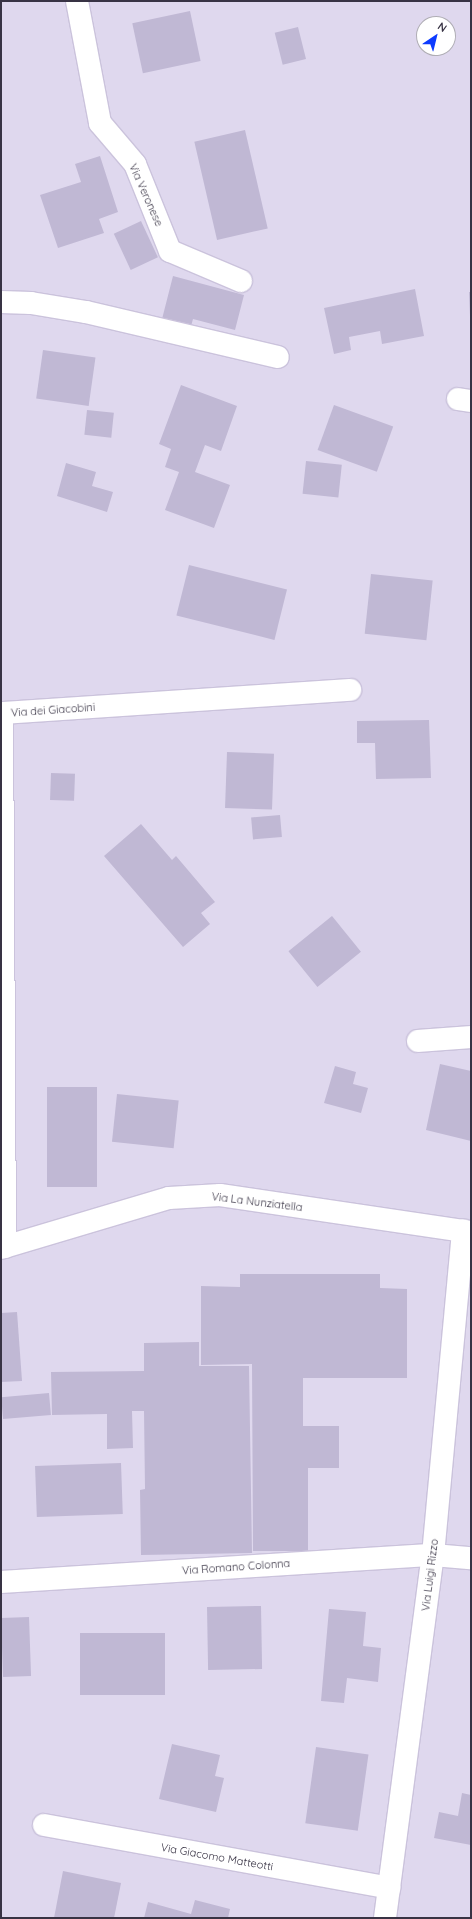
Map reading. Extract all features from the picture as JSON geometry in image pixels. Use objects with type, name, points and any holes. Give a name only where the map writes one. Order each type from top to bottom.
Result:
[{"type":"street","name":"Via Veronese","points":[[77,1],[100,123],[134,164],[170,251],[241,281]]},
{"type":"street","points":[[1,302],[31,303],[86,312],[278,357]]},
{"type":"street","name":"Via dei Giacobini","points":[[3,1248],[2,713],[350,690]]},
{"type":"street","points":[[418,1041],[471,1037]]},
{"type":"street","name":"Via La Nunziatella","points":[[3,1248],[169,1198],[220,1195],[467,1231]]},
{"type":"street","name":"Via Luigi Rizzo","points":[[385,1918],[433,1555],[467,1231]]},
{"type":"street","name":"Via Romano Colonna","points":[[1,1582],[433,1555],[471,1558]]},
{"type":"street","name":"Via Giacomo Matteotti","points":[[44,1825],[390,1888]]},
{"type":"shaded area","points":[[1,1],[471,1],[471,1918],[1,1918]]},
{"type":"building","points":[[190,11],[201,61],[143,73],[132,23]]},
{"type":"building","points":[[298,27],[306,59],[283,65],[275,33]]},
{"type":"building","points":[[245,130],[268,228],[217,240],[194,142]]},
{"type":"building","points":[[100,156],[118,212],[99,219],[104,233],[58,248],[40,195],[81,182],[75,164]]},
{"type":"building","points":[[141,221],[158,257],[131,270],[114,234]]},
{"type":"building","points":[[173,276],[244,295],[235,330],[193,319],[190,330],[161,323]]},
{"type":"building","points":[[415,289],[424,336],[382,344],[380,331],[349,337],[351,350],[334,354],[324,308]]},
{"type":"building","points":[[469,292],[471,292],[471,316],[470,316]]},
{"type":"building","points":[[43,350],[95,357],[89,406],[36,399]]},
{"type":"building","points":[[181,385],[237,406],[221,451],[205,445],[195,472],[230,485],[214,528],[165,510],[179,472],[165,467],[171,449],[159,444]]},
{"type":"building","points":[[334,405],[393,427],[377,472],[318,450]]},
{"type":"building","points":[[87,410],[114,413],[111,438],[84,435]]},
{"type":"building","points":[[306,461],[342,465],[338,498],[303,494]]},
{"type":"building","points":[[66,463],[96,472],[92,486],[113,492],[107,512],[57,496]]},
{"type":"building","points":[[189,565],[287,589],[274,640],[176,615]]},
{"type":"building","points":[[371,574],[433,580],[426,640],[365,634]]},
{"type":"building","points":[[429,720],[431,778],[376,779],[375,743],[357,743],[357,721]]},
{"type":"building","points":[[227,752],[274,754],[272,810],[225,808]]},
{"type":"building","points":[[51,773],[75,774],[74,801],[50,800]]},
{"type":"building","points":[[280,815],[282,837],[253,839],[251,818]]},
{"type":"building","points":[[141,824],[172,860],[176,856],[215,902],[201,913],[210,924],[183,947],[104,856]]},
{"type":"building","points":[[332,916],[361,952],[317,987],[288,951]]},
{"type":"building","points":[[440,1064],[471,1071],[471,1141],[426,1130]]},
{"type":"building","points":[[335,1066],[356,1072],[353,1084],[368,1088],[361,1113],[324,1103]]},
{"type":"building","points":[[47,1087],[97,1087],[97,1187],[47,1187]]},
{"type":"building","points":[[117,1094],[179,1100],[174,1148],[112,1142]]},
{"type":"building","points":[[240,1274],[380,1274],[380,1288],[407,1289],[407,1378],[303,1378],[303,1426],[339,1426],[339,1468],[308,1468],[308,1551],[253,1551],[252,1364],[201,1365],[201,1286],[240,1287]]},
{"type":"building","points":[[17,1312],[22,1381],[1,1382],[1,1313]]},
{"type":"building","points":[[199,1342],[199,1366],[249,1366],[252,1553],[141,1555],[140,1490],[145,1489],[144,1411],[132,1411],[133,1448],[107,1449],[107,1414],[52,1415],[51,1372],[144,1371],[144,1343]]},
{"type":"building","points":[[49,1393],[51,1415],[3,1419],[1,1397]]},
{"type":"building","points":[[121,1463],[123,1514],[37,1517],[35,1466]]},
{"type":"building","points":[[261,1606],[262,1669],[208,1670],[207,1607]]},
{"type":"building","points":[[329,1609],[366,1612],[363,1646],[381,1648],[378,1682],[347,1678],[344,1703],[321,1701]]},
{"type":"building","points":[[29,1617],[31,1676],[3,1677],[1,1618]]},
{"type":"building","points":[[80,1633],[165,1633],[165,1695],[80,1695]]},
{"type":"building","points":[[172,1744],[220,1755],[215,1776],[224,1778],[216,1812],[159,1799]]},
{"type":"building","points":[[316,1747],[368,1754],[358,1831],[305,1823]]},
{"type":"building","points":[[462,1793],[471,1795],[471,1845],[434,1838],[439,1812],[458,1816]]},
{"type":"building","points":[[63,1871],[121,1883],[114,1918],[54,1918]]},
{"type":"building","points":[[195,1900],[230,1909],[228,1918],[144,1918],[148,1902],[191,1914]]}]
